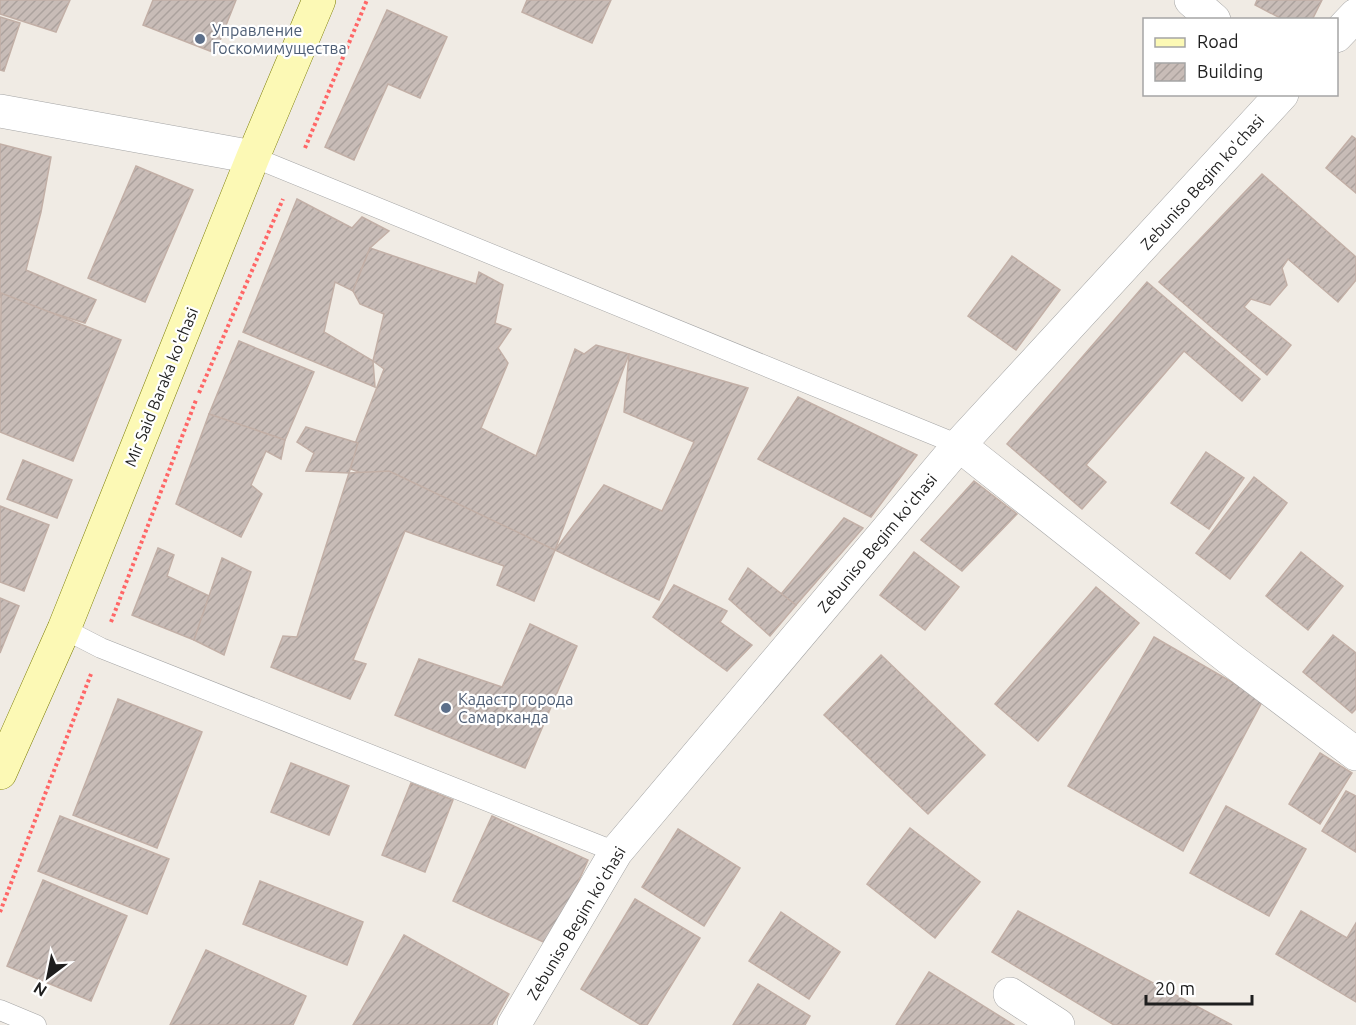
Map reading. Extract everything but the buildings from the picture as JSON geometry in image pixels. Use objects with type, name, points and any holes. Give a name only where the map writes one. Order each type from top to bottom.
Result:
[{"type":"street","name":"Mir Said Baraka ko'chasi","points":[[0,773],[64,629],[253,157],[319,0]]},
{"type":"street","points":[[1191,0],[1212,18]]},
{"type":"street","points":[[1338,34],[1356,15]]},
{"type":"street","name":"Zebuniso Begim ko'chasi","points":[[514,1025],[616,852],[959,445],[1280,96]]},
{"type":"street","points":[[0,111],[253,157]]},
{"type":"street","points":[[959,445],[1230,659],[1356,754]]},
{"type":"street","points":[[1010,994],[1058,1025]]},
{"type":"lane","points":[[253,157],[959,445]]},
{"type":"lane","points":[[64,629],[101,648],[616,852]]},
{"type":"lane","points":[[0,1010],[36,1025]]},
{"type":"path","points":[[0,912],[198,395],[367,0]]},
{"type":"place","name":"Управление Госкомимущества","points":[[200,39]]},
{"type":"place","name":"Кадастр города Самарканда","points":[[446,708]]}]
